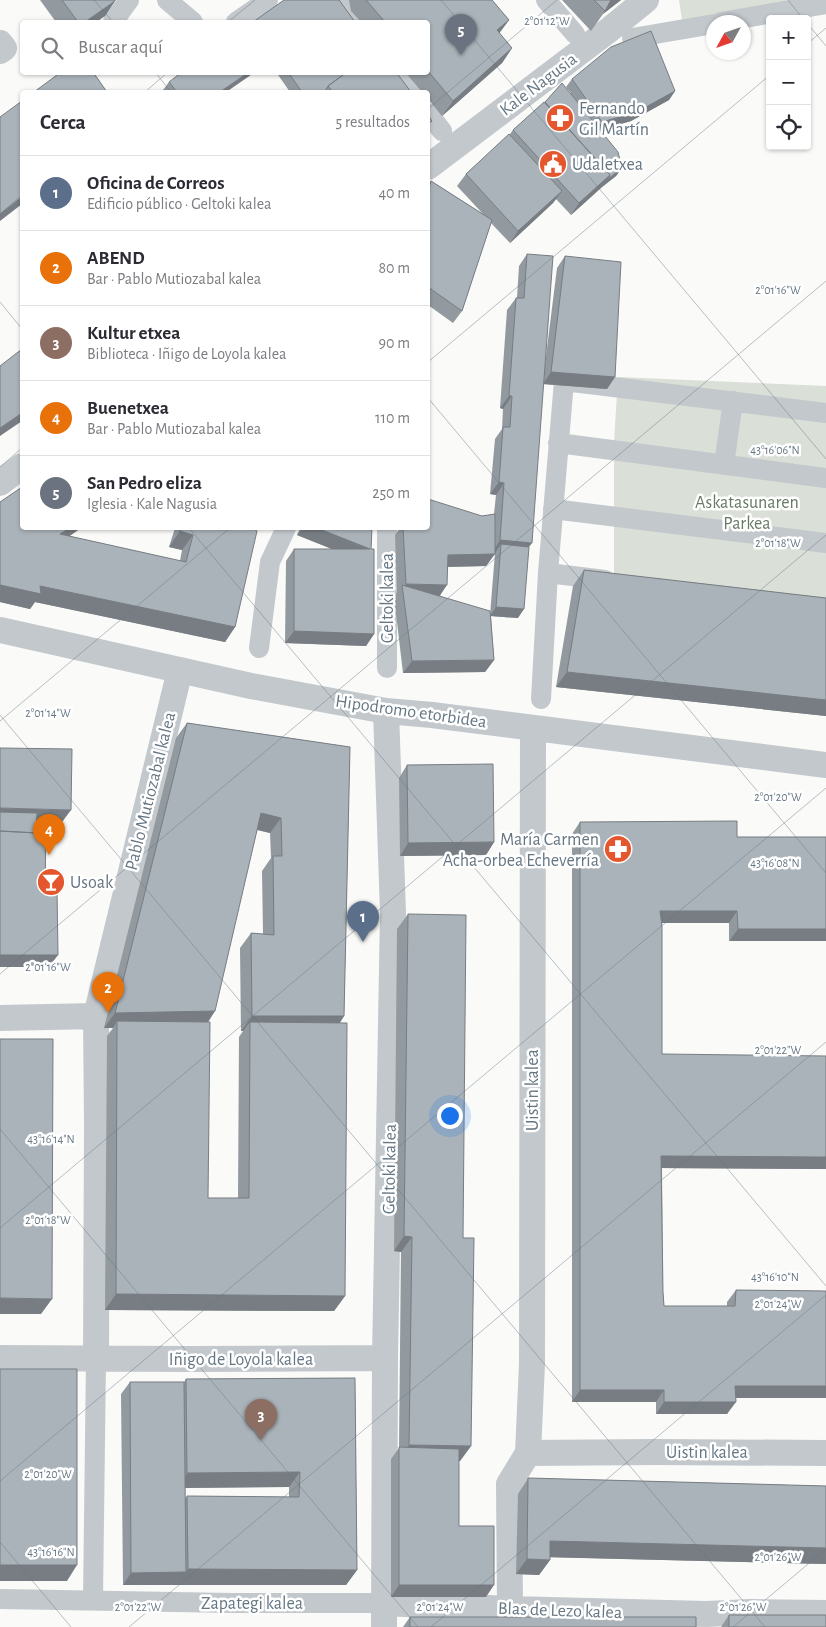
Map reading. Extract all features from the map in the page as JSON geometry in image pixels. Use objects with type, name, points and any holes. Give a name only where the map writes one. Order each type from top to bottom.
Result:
[{"type":"street","points":[[114,20],[129,0]]},
{"type":"street","points":[[167,0],[191,20]]},
{"type":"street","points":[[239,20],[268,0]]},
{"type":"street","points":[[338,0],[354,20]]},
{"type":"street","points":[[546,0],[575,34]]},
{"type":"street","name":"Kale Nagusia","points":[[430,165],[646,0]]},
{"type":"street","points":[[751,17],[826,4]]},
{"type":"street","points":[[632,38],[706,25]]},
{"type":"street","points":[[0,43],[4,48],[0,51]]},
{"type":"street","points":[[398,75],[410,90]]},
{"type":"street","points":[[430,116],[442,131]]},
{"type":"street","points":[[541,699],[548,573],[564,381],[826,412]]},
{"type":"street","points":[[724,465],[733,401]]},
{"type":"street","points":[[558,443],[826,478]]},
{"type":"street","points":[[0,483],[20,468]]},
{"type":"street","points":[[553,509],[826,543]]},
{"type":"street","points":[[259,648],[270,562],[285,530]]},
{"type":"street","name":"Geltoki kalea","points":[[386,668],[388,530]]},
{"type":"street","points":[[548,573],[618,581]]},
{"type":"street","name":"Hipodromo etorbidea","points":[[0,630],[250,686],[386,710],[826,765]]},
{"type":"street","name":"Pablo Mutiozabal kalea","points":[[96,1359],[96,1016],[180,670]]},
{"type":"street","name":"Geltoki kalea","points":[[384,1615],[385,1358],[393,913],[386,710]]},
{"type":"street","name":"Uistin kalea","points":[[510,1609],[509,1484],[528,1453],[532,1364],[533,728]]},
{"type":"street","points":[[0,1018],[96,1016]]},
{"type":"street","name":"Iñigo de Loyola kalea","points":[[0,1358],[188,1360],[385,1358]]},
{"type":"street","points":[[93,1600],[96,1359]]},
{"type":"street","name":"Uistin kalea","points":[[528,1453],[826,1453]]},
{"type":"street","name":"Zapategi kalea","points":[[0,1599],[233,1603],[384,1615]]},
{"type":"street","name":"Blas de Lezo kalea","points":[[384,1615],[510,1609],[706,1620],[750,1612],[826,1613]]},
{"type":"green space","points":[[679,0],[798,0],[706,15],[682,20]]},
{"type":"green space","name":"Askatasunaren Parkea","points":[[618,377],[826,386],[826,601],[614,576],[614,443]]},
{"type":"building","points":[[62,0],[115,0],[88,20],[77,20]]},
{"type":"building","points":[[284,0],[339,0],[354,20],[256,20]]},
{"type":"building","points":[[366,0],[492,0],[509,20],[497,30],[512,48],[453,101],[430,73],[430,20],[383,20]]},
{"type":"building","points":[[594,0],[611,0],[605,11]]},
{"type":"building","points":[[651,31],[675,91],[637,112],[602,122],[572,79],[611,47]]},
{"type":"building","points":[[57,75],[95,75],[106,90],[37,90]]},
{"type":"building","points":[[178,75],[245,75],[223,90],[175,90],[169,82]]},
{"type":"building","points":[[290,75],[343,75],[328,86],[326,90],[301,90]]},
{"type":"building","points":[[343,75],[398,75],[410,90],[331,90],[328,86]]},
{"type":"building","points":[[562,83],[618,152],[622,168],[608,179],[610,175],[545,102]]},
{"type":"building","points":[[20,102],[20,199],[0,214],[0,117]]},
{"type":"building","name":"Udaletxea","points":[[544,102],[610,175],[579,203],[513,130]]},
{"type":"building","points":[[509,134],[562,191],[518,231],[466,174]]},
{"type":"building","points":[[431,181],[492,220],[462,311],[430,288]]},
{"type":"building","points":[[527,254],[553,256],[532,543],[500,540],[504,483],[499,482],[503,427],[510,427],[512,396],[509,396],[516,298],[524,298]]},
{"type":"building","points":[[565,256],[621,262],[615,377],[551,372]]},
{"type":"building","points":[[20,351],[20,414],[0,428],[0,366]]},
{"type":"building","points":[[20,488],[20,530],[67,530],[60,534],[186,562],[193,535],[180,530],[255,530],[257,531],[235,627],[40,586],[41,594],[0,585],[0,502]]},
{"type":"building","points":[[430,500],[482,516],[495,514],[495,554],[448,555],[447,585],[406,584],[403,530],[430,530]]},
{"type":"building","points":[[322,530],[372,530],[371,549],[374,549],[374,634],[294,631],[294,549],[370,549]]},
{"type":"building","points":[[501,544],[529,547],[524,609],[496,607]]},
{"type":"building","points":[[584,570],[826,598],[826,700],[567,672]]},
{"type":"building","points":[[402,585],[490,611],[494,660],[412,661]]},
{"type":"building","points":[[187,723],[350,747],[344,1016],[252,1016],[251,933],[274,935],[273,856],[282,856],[281,818],[261,813],[215,1011],[115,1013]]},
{"type":"building","points":[[0,748],[72,749],[71,810],[0,808]]},
{"type":"building","points":[[493,764],[494,842],[408,843],[407,765]]},
{"type":"building","points":[[0,812],[37,813],[36,833],[0,831]]},
{"type":"building","points":[[737,821],[737,837],[826,837],[826,929],[738,929],[737,911],[660,911],[662,926],[662,1054],[826,1056],[826,1157],[661,1156],[664,1306],[735,1306],[736,1290],[826,1291],[826,1386],[735,1386],[736,1402],[664,1402],[664,1390],[580,1390],[580,822]]},
{"type":"building","points":[[0,831],[38,833],[46,831],[45,890],[57,890],[58,955],[0,955]]},
{"type":"building","points":[[408,914],[466,915],[463,1238],[474,1238],[471,1446],[409,1445],[412,1237],[404,1236]]},
{"type":"building","points":[[117,1021],[210,1022],[208,1198],[249,1198],[250,1022],[347,1023],[345,1296],[116,1294]]},
{"type":"building","points":[[0,1039],[53,1039],[52,1299],[0,1298]]},
{"type":"building","points":[[0,1369],[77,1369],[77,1565],[0,1565]]},
{"type":"building","points":[[355,1378],[357,1570],[188,1569],[187,1496],[299,1497],[300,1472],[187,1473],[186,1379]]},
{"type":"building","points":[[130,1382],[184,1382],[186,1572],[131,1573]]},
{"type":"building","points":[[399,1447],[459,1449],[459,1526],[494,1526],[494,1585],[399,1585]]},
{"type":"building","points":[[528,1478],[826,1486],[826,1548],[550,1541],[550,1560],[527,1559]]},
{"type":"building","points":[[729,1615],[826,1615],[826,1627],[729,1627]]},
{"type":"building","points":[[410,1617],[696,1617],[696,1627],[410,1627]]},
{"type":"place","name":"San Pedro eliza","points":[[461,55]]},
{"type":"place","name":"Fernando Gil Martín","points":[[560,118]]},
{"type":"place","name":"Udaletxea","points":[[553,164]]},
{"type":"place","name":"María Carmen Acha-orbea Echeverría","points":[[618,849]]},
{"type":"place","name":"Buenetxea","points":[[49,855]]},
{"type":"place","name":"Usoak","points":[[51,882]]},
{"type":"place","name":"Oficina de Correos","points":[[363,942]]},
{"type":"place","name":"ABEND","points":[[108,1013]]},
{"type":"place","name":"Kultur etxea","points":[[261,1440]]}]
